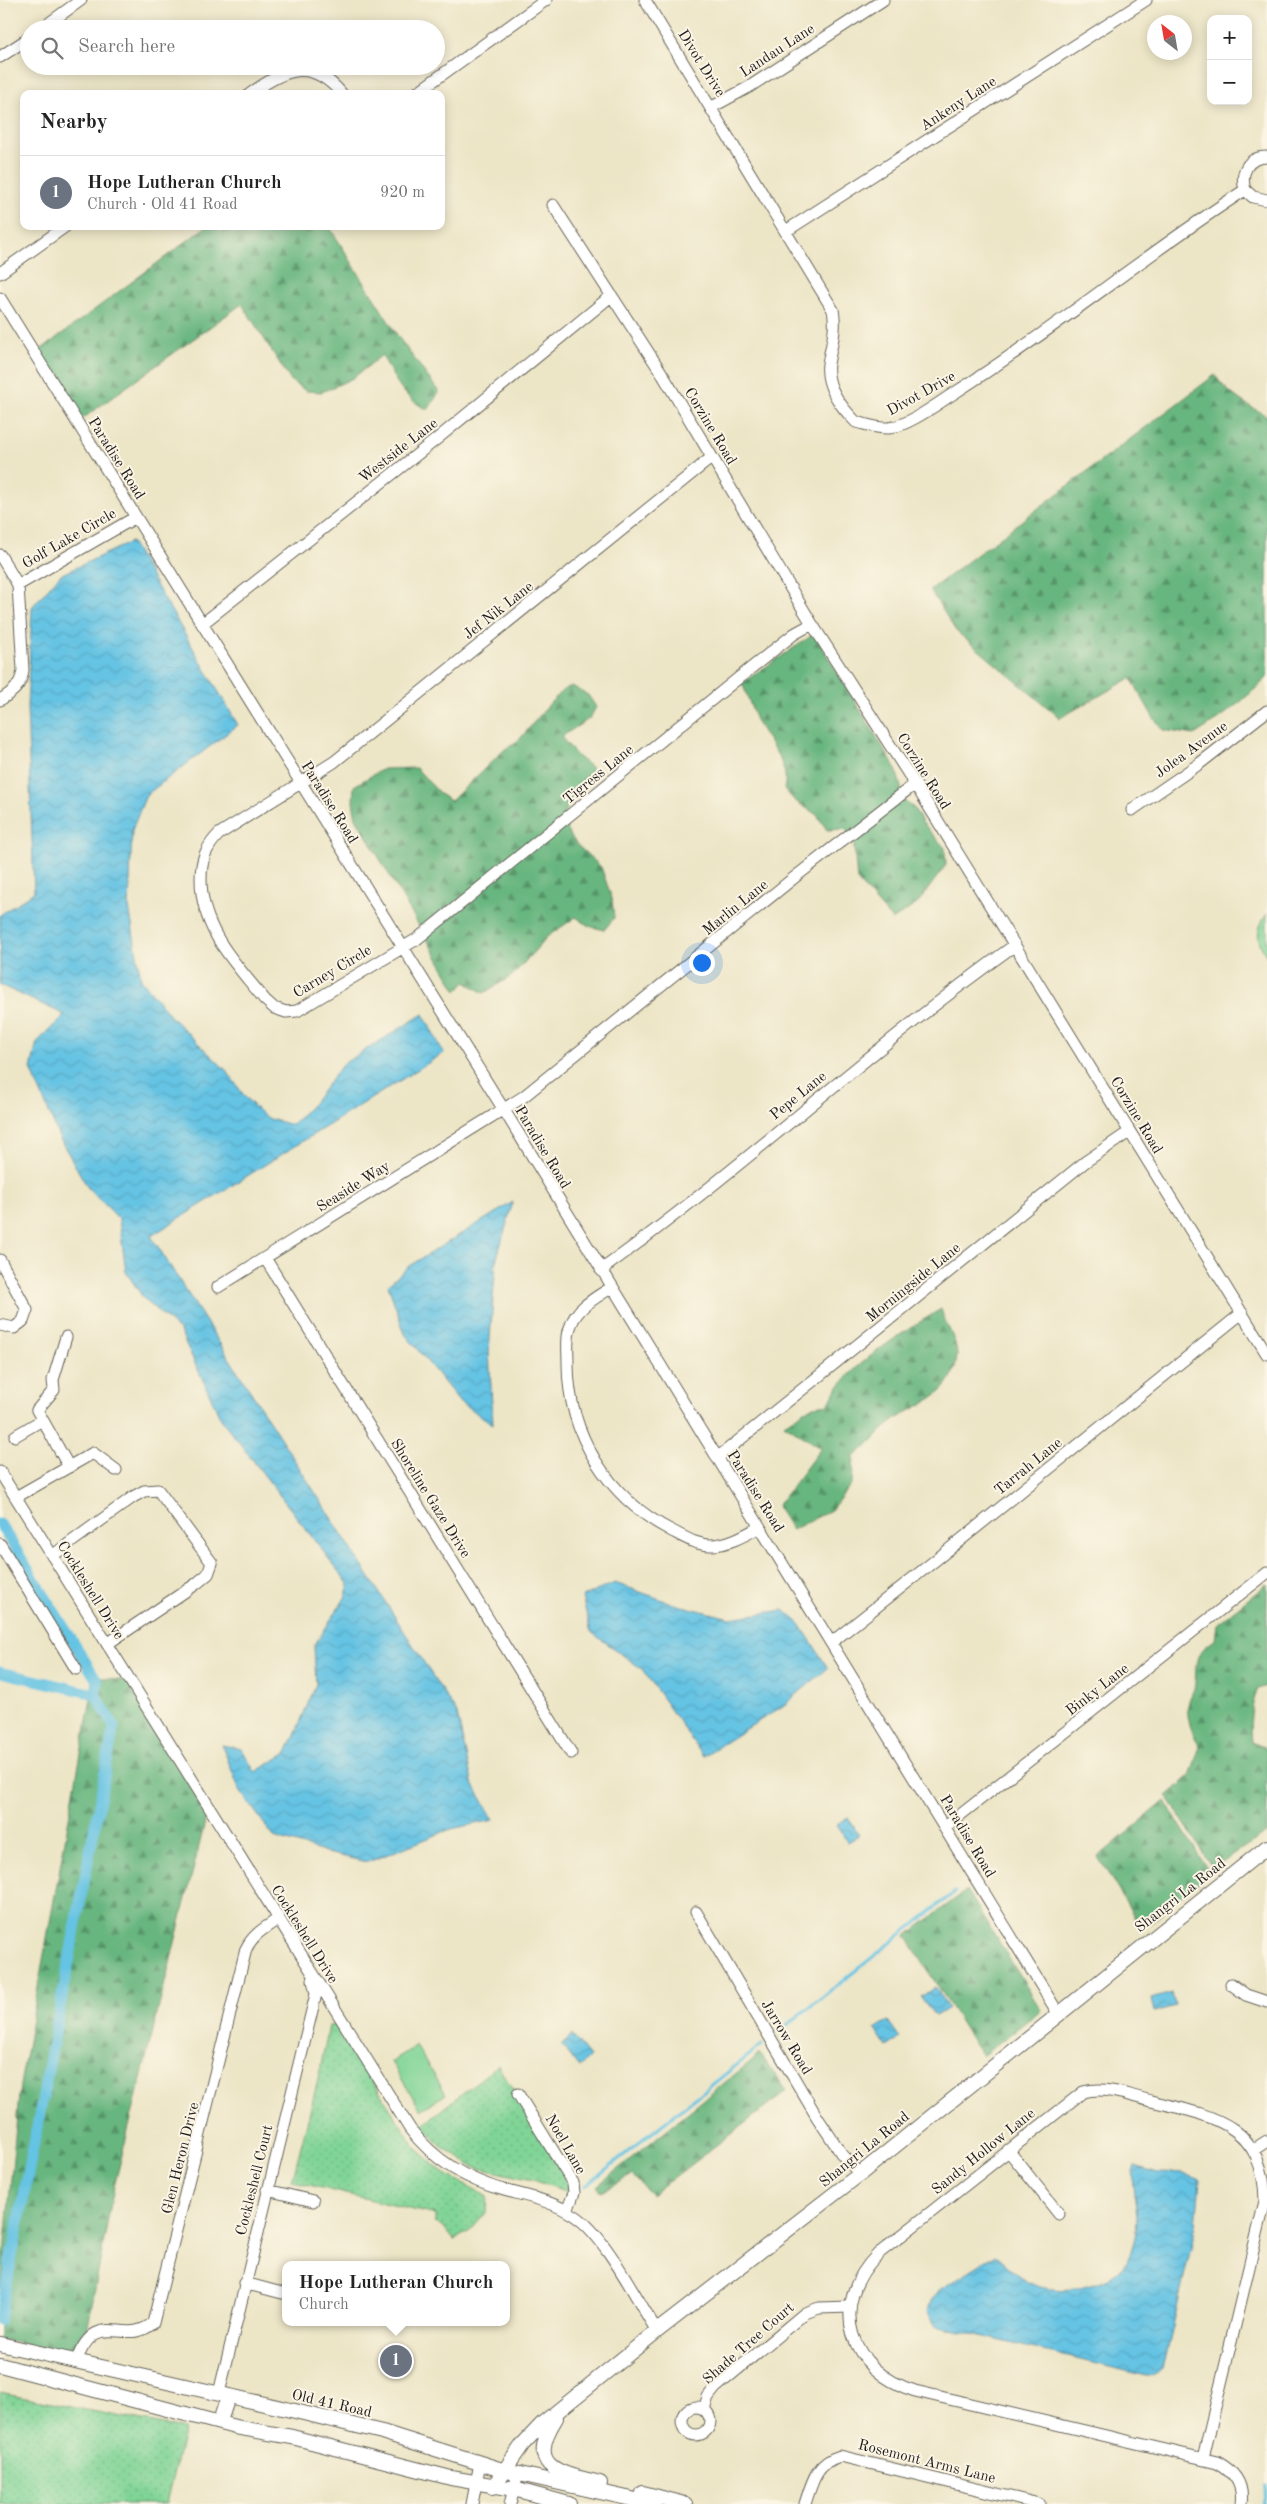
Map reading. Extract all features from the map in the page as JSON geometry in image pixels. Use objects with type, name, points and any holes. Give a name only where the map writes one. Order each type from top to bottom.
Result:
[{"type":"street","points":[[53,20],[81,0]]},
{"type":"street","points":[[445,72],[546,0]]},
{"type":"street","name":"Divot Drive","points":[[645,0],[712,107],[833,310],[835,320],[828,365],[828,378],[834,394],[856,422],[888,428],[902,424],[927,410],[992,369],[1197,221],[1245,190]]},
{"type":"street","name":"Landau Lane","points":[[712,107],[749,87],[883,0]]},
{"type":"street","name":"Ankeny Lane","points":[[786,231],[1146,0]]},
{"type":"street","points":[[0,57],[20,44]]},
{"type":"street","points":[[256,90],[271,79],[281,75]]},
{"type":"street","points":[[320,75],[328,79],[338,90]]},
{"type":"street","points":[[421,90],[441,75]]},
{"type":"street","points":[[1267,157],[1254,159],[1245,168],[1243,176],[1245,190],[1253,197],[1267,200]]},
{"type":"street","name":"Corzine Road","points":[[553,205],[610,296],[661,372],[711,458],[754,524],[812,624],[915,784],[1267,1354]]},
{"type":"street","points":[[0,273],[60,230]]},
{"type":"street","name":"Westside Lane","points":[[202,624],[438,438],[610,296]]},
{"type":"street","name":"Paradise Road","points":[[0,298],[504,1110],[1058,2013]]},
{"type":"street","name":"Jef Nik Lane","points":[[301,784],[334,762],[711,458]]},
{"type":"street","name":"Golf Lake Circle","points":[[18,585],[136,517]]},
{"type":"street","name":"Golf Lake Circle","points":[[0,555],[18,585],[23,670],[22,682],[14,691],[0,700]]},
{"type":"street","name":"Tigress Lane","points":[[402,948],[417,939],[794,634],[812,624]]},
{"type":"street","name":"Jolea Avenue","points":[[1132,810],[1199,764],[1267,711]]},
{"type":"street","name":"Carney Circle","points":[[301,784],[219,834],[205,852],[201,875],[202,900],[213,933],[265,1000],[274,1008],[286,1012],[308,1005],[402,948]]},
{"type":"street","name":"Marlin Lane","points":[[504,1110],[845,837],[915,784]]},
{"type":"street","name":"Pepe Lane","points":[[601,1270],[648,1237],[888,1042],[1015,945]]},
{"type":"street","name":"Seaside Way","points":[[218,1287],[504,1110]]},
{"type":"street","name":"Morningside Lane","points":[[717,1458],[1085,1162],[1130,1132]]},
{"type":"street","name":"Shoreline Gaze Drive","points":[[265,1258],[571,1753]]},
{"type":"street","points":[[0,1260],[27,1310],[24,1321],[14,1328],[0,1325]]},
{"type":"street","points":[[612,1287],[576,1315],[568,1336],[568,1378],[572,1406],[581,1432],[600,1469],[617,1491],[638,1510],[663,1526],[695,1542],[713,1545],[725,1543],[760,1527]]},
{"type":"street","name":"Tarrah Lane","points":[[832,1642],[1242,1313]]},
{"type":"street","points":[[66,1337],[52,1380],[54,1390],[37,1410],[69,1467]]},
{"type":"street","points":[[15,1436],[42,1420]]},
{"type":"street","points":[[16,1497],[93,1453],[116,1470]]},
{"type":"street","name":"Cockleshell Drive","points":[[0,1472],[410,2129],[425,2148],[441,2161],[472,2180],[533,2196],[567,2211],[594,2233],[657,2331]]},
{"type":"street","points":[[52,1556],[132,1497],[144,1492],[158,1490],[212,1563],[208,1574],[196,1584],[107,1644]]},
{"type":"street","points":[[0,1544],[76,1669]]},
{"type":"street","name":"Binky Lane","points":[[945,1827],[1267,1573]]},
{"type":"street","name":"Shangri La Road","points":[[493,2488],[502,2470],[523,2444],[565,2405],[657,2331],[860,2174],[1267,1847]]},
{"type":"street","name":"Jarrow Road","points":[[696,1912],[817,2117],[841,2153],[860,2174]]},
{"type":"street","name":"Glen Heron Drive","points":[[76,2362],[80,2352],[97,2332],[115,2329],[133,2332],[146,2329],[153,2323],[157,2314],[246,1948],[251,1939],[278,1919]]},
{"type":"street","name":"Cockleshell Court","points":[[223,2395],[244,2283],[316,1994],[312,1974]]},
{"type":"street","points":[[1231,1984],[1246,1994],[1267,2002]]},
{"type":"street","name":"Sandy Hollow Lane","points":[[1203,2458],[1265,2201],[1263,2175],[1253,2150],[1233,2128],[1212,2116],[1105,2090],[1094,2089],[1073,2098],[878,2254],[856,2282],[850,2307],[851,2331],[863,2357],[885,2379],[899,2386],[1217,2462],[1236,2476],[1241,2487],[1242,2504]]},
{"type":"street","name":"Noel Lane","points":[[518,2094],[573,2182],[574,2193],[567,2211]]},
{"type":"street","points":[[1253,2150],[1267,2141]]},
{"type":"street","points":[[1008,2150],[1059,2214]]},
{"type":"street","points":[[267,2190],[313,2201]]},
{"type":"street","points":[[244,2283],[282,2293]]},
{"type":"street","name":"Shade Tree Court","points":[[704,2410],[708,2397],[715,2388],[805,2313],[819,2308],[850,2307]]},
{"type":"street","name":"Old 41 Road","points":[[0,2344],[152,2377],[382,2432],[502,2470],[654,2504]]},
{"type":"street","points":[[0,2365],[493,2488],[514,2490],[569,2504]]},
{"type":"street","points":[[220,2421],[223,2395]]},
{"type":"street","points":[[565,2405],[547,2432],[543,2442],[545,2457],[550,2466],[558,2472],[684,2504]]},
{"type":"street","name":"Rosemont Arms Lane","points":[[805,2504],[816,2472],[825,2463],[840,2456],[1039,2504]]},
{"type":"street","points":[[472,2504],[480,2463]]},
{"type":"street","points":[[510,2504],[518,2474]]},
{"type":"green space","points":[[202,230],[332,230],[399,338],[439,392],[428,410],[419,405],[400,387],[382,355],[353,378],[322,392],[306,391],[291,381],[242,304],[82,419],[39,351]]},
{"type":"green space","points":[[1215,375],[1231,393],[1267,416],[1267,678],[1250,694],[1194,735],[1163,730],[1153,717],[1131,678],[1060,718],[956,631],[930,590]]},
{"type":"green space","points":[[814,634],[896,769],[905,802],[914,808],[922,822],[945,848],[946,865],[917,904],[892,920],[857,880],[854,846],[846,829],[827,830],[817,815],[794,800],[784,789],[784,769],[775,750],[758,724],[742,683]]},
{"type":"green space","points":[[572,686],[588,695],[596,707],[590,718],[561,737],[577,756],[592,768],[571,799],[564,814],[567,830],[576,844],[601,867],[612,899],[614,918],[604,930],[589,926],[576,917],[548,936],[513,975],[484,993],[465,982],[457,991],[356,818],[353,802],[354,786],[383,769],[416,768],[441,795],[451,801],[505,749],[519,740],[552,701],[565,689]]},
{"type":"green space","points":[[1267,914],[1267,957],[1258,935],[1260,925]]},
{"type":"green space","points":[[941,1309],[953,1338],[957,1355],[955,1369],[950,1380],[933,1397],[886,1427],[854,1456],[852,1483],[831,1510],[792,1530],[777,1506],[821,1448],[784,1424],[813,1406],[829,1404],[848,1376],[862,1363],[895,1338]]},
{"type":"green space","points":[[1267,1584],[1267,1686],[1258,1689],[1252,1708],[1250,1729],[1251,1742],[1267,1748],[1267,1832],[1222,1862],[1219,1860],[1213,1869],[1167,1796],[1190,1776],[1200,1746],[1191,1729],[1188,1717],[1188,1704],[1194,1687],[1198,1658],[1203,1649],[1215,1640],[1217,1624]]},
{"type":"green space","points":[[95,1677],[127,1681],[207,1814],[114,2187],[82,2358],[0,2339],[0,2294],[20,2085]]},
{"type":"green space","points":[[1165,1801],[1210,1873],[1142,1929],[1098,1857]]},
{"type":"green space","points":[[967,1890],[1041,2010],[982,2056],[906,1936]]},
{"type":"green space","points":[[336,2025],[415,2147],[444,2173],[487,2196],[486,2213],[470,2231],[454,2240],[443,2226],[435,2223],[435,2215],[292,2181],[317,2084],[329,2026]]},
{"type":"green space","points":[[416,2046],[446,2094],[421,2110],[391,2062]]},
{"type":"green space","points":[[760,2054],[787,2091],[651,2195],[632,2175],[601,2192],[597,2186]]},
{"type":"green space","points":[[498,2065],[569,2184],[568,2192],[533,2180],[473,2167],[444,2148],[421,2126]]},
{"type":"green space","points":[[0,2393],[184,2429],[166,2504],[0,2504]]},
{"type":"water","points":[[131,542],[238,725],[146,795],[132,830],[129,907],[141,979],[172,1018],[226,1070],[245,1097],[263,1115],[292,1125],[314,1102],[343,1064],[423,1014],[444,1053],[151,1236],[457,1714],[472,1782],[494,1820],[451,1829],[368,1862],[327,1853],[274,1837],[240,1791],[222,1745],[242,1749],[255,1772],[287,1753],[316,1685],[314,1646],[345,1598],[349,1585],[221,1419],[180,1331],[144,1299],[126,1272],[119,1219],[88,1188],[60,1139],[31,1069],[37,1042],[65,1015],[0,985],[0,915],[34,892],[27,707],[32,607],[60,575]]},
{"type":"water","points":[[513,1202],[496,1261],[489,1351],[493,1424],[460,1402],[405,1334],[388,1285],[409,1266]]},
{"type":"water","points":[[615,1583],[674,1604],[730,1618],[784,1610],[800,1624],[828,1668],[783,1706],[703,1756],[642,1669],[591,1632],[582,1597]]},
{"type":"water","points":[[848,1818],[859,1835],[847,1842],[837,1825]]},
{"type":"water","points":[[935,1987],[948,2008],[935,2016],[921,1997]]},
{"type":"water","points":[[1172,1993],[1175,2006],[1154,2012],[1151,1999]]},
{"type":"water","points":[[888,2021],[900,2038],[887,2047],[875,2029]]},
{"type":"water","points":[[572,2035],[590,2057],[579,2067],[561,2045]]},
{"type":"water","points":[[1135,2166],[1158,2173],[1184,2174],[1200,2180],[1196,2225],[1163,2369],[1154,2375],[1147,2376],[935,2325],[927,2310],[939,2290],[995,2255],[1023,2279],[1044,2288],[1082,2288],[1105,2280],[1115,2274],[1129,2256],[1136,2233],[1137,2215],[1132,2178]]},
{"type":"waterway","points":[[0,1524],[98,1682],[95,1694]]},
{"type":"waterway","points":[[0,1672],[95,1694],[114,1726],[0,2320]]},
{"type":"waterway","points":[[778,2032],[955,1892]]},
{"type":"waterway","points":[[585,2186],[762,2045]]},
{"type":"waterway","points":[[1263,2504],[1267,2485]]},
{"type":"place","name":"Hope Lutheran Church","points":[[396,2361]]}]
